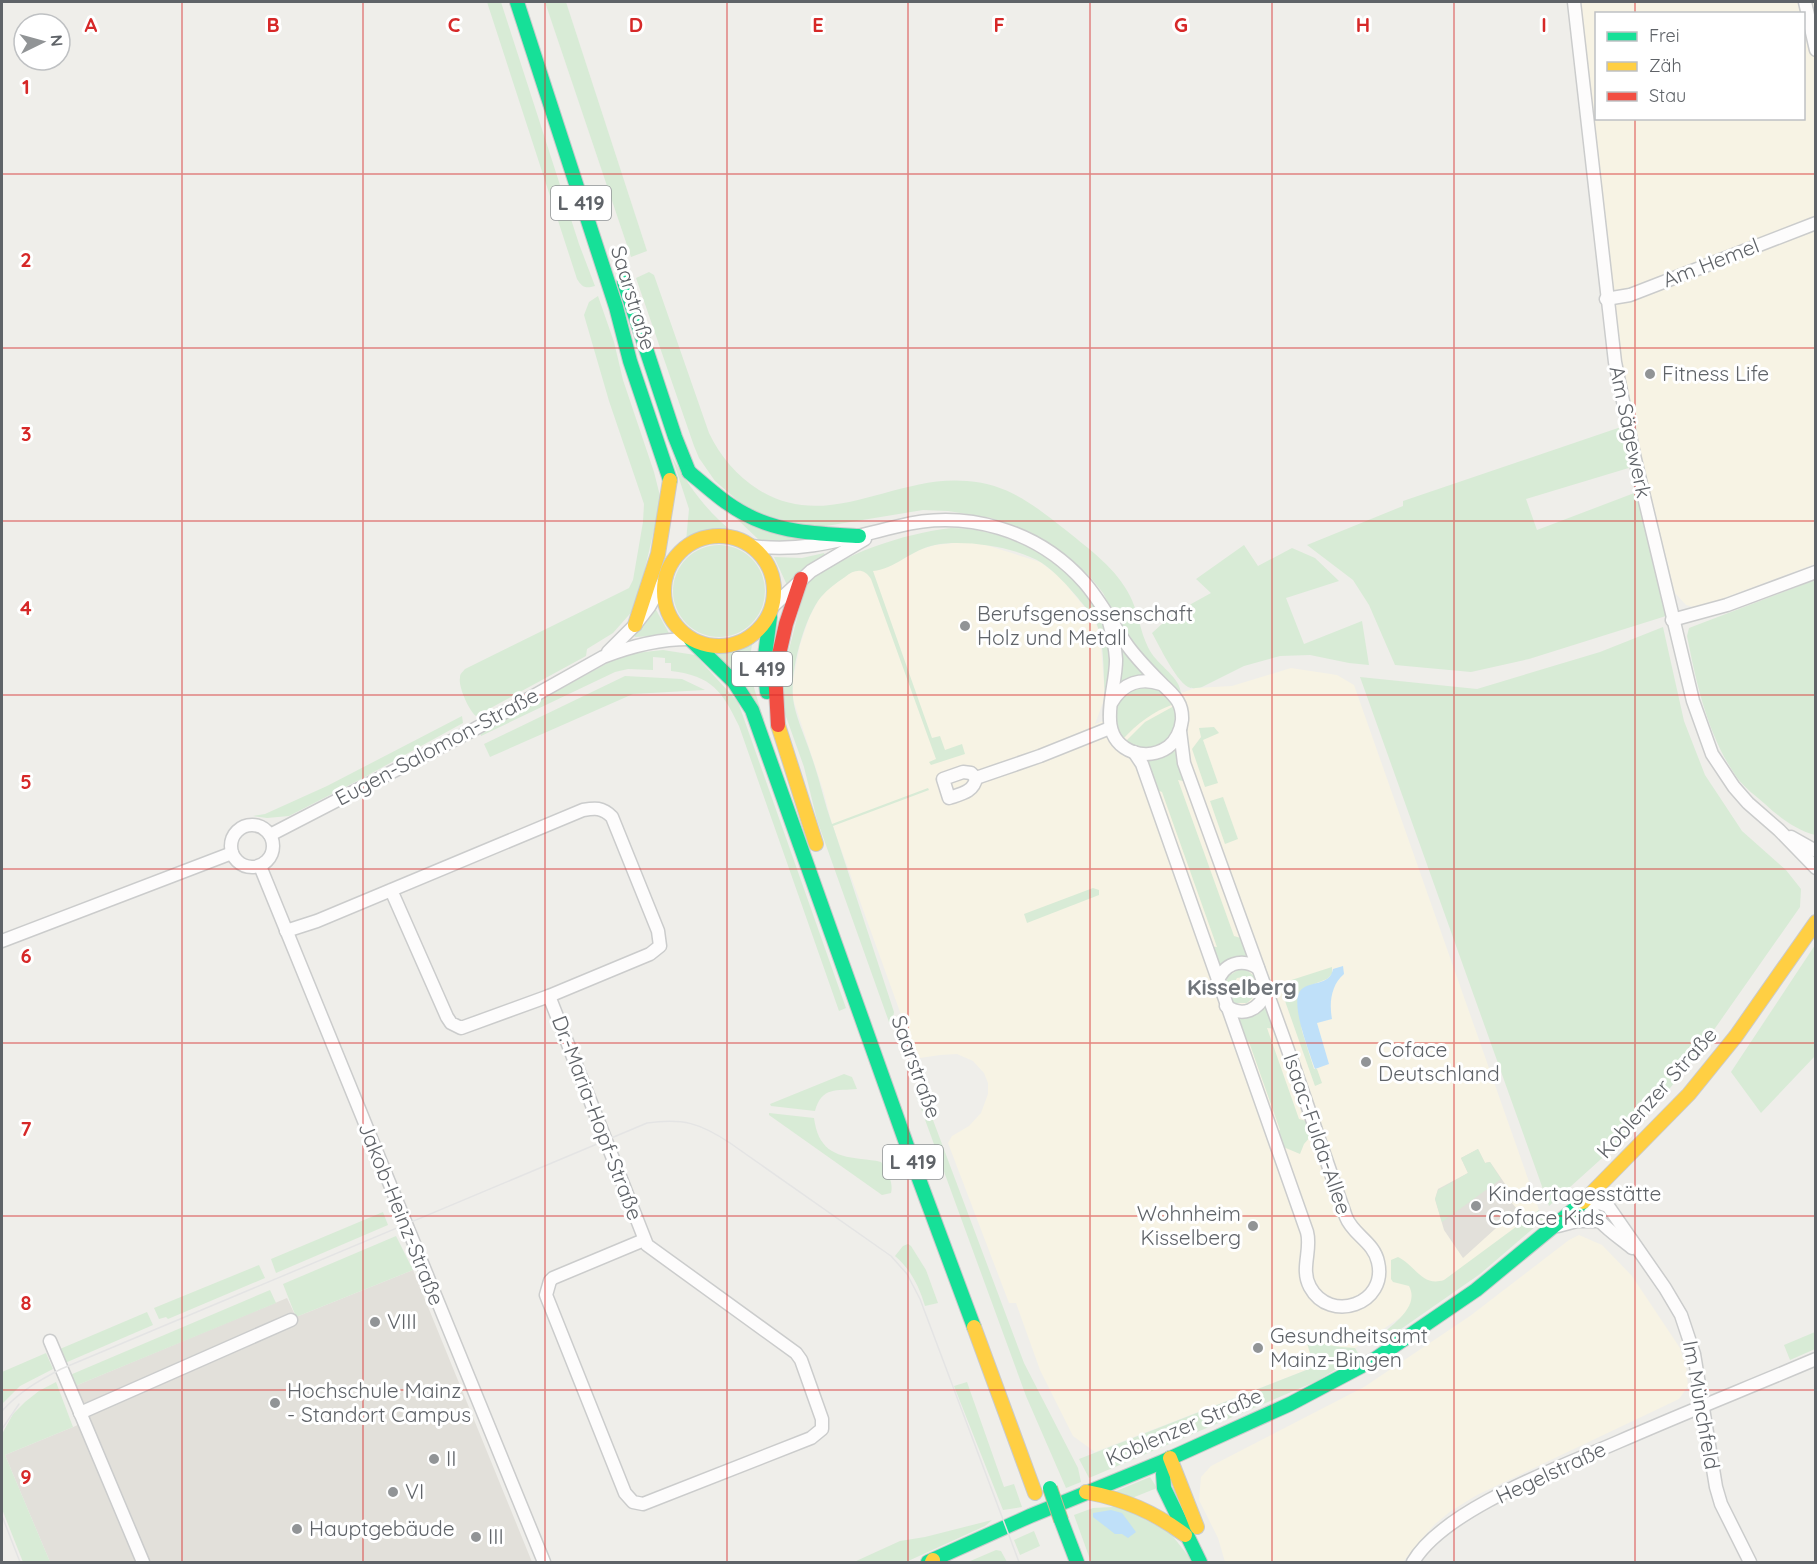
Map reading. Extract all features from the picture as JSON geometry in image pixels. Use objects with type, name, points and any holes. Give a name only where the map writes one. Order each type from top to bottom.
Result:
[{"type":"main road","name":"Saarstraße","points":[[518,2],[606,276],[630,361],[670,480],[677,515],[666,576]]},
{"type":"main road","name":"Saarstraße","points":[[621,276],[689,472],[700,490],[751,545]]},
{"type":"main road","points":[[689,472],[744,513],[771,525],[803,532],[859,536]]},
{"type":"main road","points":[[635,625],[652,577],[663,533],[670,480]]},
{"type":"main road","points":[[666,576],[679,554],[699,540],[723,536],[751,545]]},
{"type":"main road","name":"L 419","points":[[751,545],[764,559],[771,574],[774,591],[762,671],[763,680],[819,853]]},
{"type":"main road","name":"L 419","points":[[666,576],[664,592],[666,607],[677,628],[690,639],[715,646],[742,642],[757,631],[771,609]]},
{"type":"main road","points":[[778,725],[775,672],[786,624],[801,579]]},
{"type":"main road","name":"Saarstraße","points":[[690,639],[734,682],[752,710],[924,1193],[1047,1526]]},
{"type":"main road","name":"Koblenzer Straße","points":[[932,1562],[1086,1492],[1170,1458],[1290,1404],[1383,1354],[1476,1290],[1554,1227],[1609,1177],[1701,1079],[1753,1013],[1815,922]]},
{"type":"main road","points":[[848,940],[864,983]]},
{"type":"main road","points":[[1170,1458],[1163,1474],[1164,1488],[1200,1563]]},
{"type":"main road","points":[[1170,1458],[1211,1563]]},
{"type":"main road","points":[[1048,1483],[1077,1563]]},
{"type":"main road","points":[[1086,1492],[1135,1503],[1187,1536]]},
{"type":"street","name":"Am Sägewerk","points":[[1574,2],[1606,298],[1623,404],[1672,620],[1693,701],[1713,753],[1734,787],[1815,868]]},
{"type":"street","points":[[1805,2],[1815,50]]},
{"type":"street","name":"Am Hemel","points":[[1606,298],[1630,295],[1815,223]]},
{"type":"street","name":"Isaac-Fulda-Allee","points":[[751,545],[766,548],[808,547],[879,532],[913,522],[940,520],[976,523],[1006,530],[1036,543],[1058,557],[1085,583],[1107,614],[1131,652],[1174,695],[1180,705],[1184,763],[1346,1217],[1355,1232],[1370,1246],[1378,1259],[1379,1275],[1376,1284],[1369,1296],[1355,1305],[1336,1307],[1323,1302],[1315,1295],[1307,1281],[1305,1267],[1309,1245],[1307,1232],[1217,983],[1142,764],[1134,752],[1120,744],[1110,728],[1109,717],[1116,659],[1107,614]]},
{"type":"street","name":"Isaac-Fulda-Allee","points":[[771,609],[801,579],[824,562],[879,532]]},
{"type":"street","points":[[1672,620],[1727,605],[1815,572]]},
{"type":"street","name":"Eugen-Salomon-Straße","points":[[603,657],[635,625],[649,607],[666,576]]},
{"type":"street","name":"Eugen-Salomon-Straße","points":[[270,836],[473,730],[603,657],[650,642],[690,639]]},
{"type":"street","points":[[1111,706],[1118,693],[1130,684],[1144,681],[1162,684]]},
{"type":"street","points":[[976,778],[1110,728]]},
{"type":"street","points":[[1134,752],[1149,754],[1163,750],[1172,743],[1180,731]]},
{"type":"street","name":"Dr.-Maria-Hopf-Straße","points":[[286,931],[308,924],[583,810],[594,808],[601,809],[612,817],[658,931],[660,946],[650,954],[549,996],[467,1027],[454,1025],[447,1017],[391,890]]},
{"type":"street","points":[[244,827],[260,827],[270,836],[271,855],[260,866],[246,867],[232,854],[231,844],[234,836],[244,827]]},
{"type":"street","name":"Am Sägewerk","points":[[1779,830],[1815,850]]},
{"type":"street","points":[[2,941],[232,854]]},
{"type":"street","name":"Jakob-Heinz-Straße","points":[[260,866],[544,1563]]},
{"type":"street","points":[[1217,983],[1222,972],[1235,963],[1247,963],[1258,968]]},
{"type":"street","points":[[1226,1006],[1237,1011],[1250,1011],[1260,1004],[1266,992]]},
{"type":"street","name":"Dr.-Maria-Hopf-Straße","points":[[549,996],[649,1249],[796,1353],[801,1360],[821,1412],[822,1424],[819,1432],[811,1438],[643,1504],[633,1502],[625,1493],[546,1295],[553,1278],[644,1240]]},
{"type":"street","points":[[1586,1198],[1608,1206],[1609,1177]]},
{"type":"street","name":"Im Münchfeld","points":[[1586,1198],[1599,1221],[1641,1254]]},
{"type":"street","name":"Im Münchfeld","points":[[1608,1206],[1681,1315],[1695,1354],[1716,1487],[1721,1504],[1750,1563]]},
{"type":"street","points":[[1554,1227],[1577,1221],[1599,1221]]},
{"type":"street","points":[[80,1413],[291,1320]]},
{"type":"street","points":[[50,1341],[143,1563]]},
{"type":"street","name":"Hegelstraße","points":[[1413,1563],[1417,1555],[1443,1529],[1462,1515],[1563,1466],[1704,1404],[1815,1359]]},
{"type":"shaded area","points":[[1581,2],[1815,2],[1815,564],[1697,608],[1686,605],[1675,593],[1646,476],[1622,363]]},
{"type":"shaded area","name":"Kisselberg","points":[[963,542],[983,544],[1040,562],[1060,577],[1094,619],[1100,634],[1105,697],[1095,724],[1195,688],[1232,686],[1291,668],[1337,675],[1354,685],[1539,1210],[1401,1317],[1355,1348],[1314,1367],[1095,1452],[1073,1436],[1040,1370],[1016,1303],[1009,1303],[948,1143],[952,1136],[969,1126],[981,1113],[988,1094],[988,1083],[984,1073],[973,1061],[957,1054],[920,1058],[916,1056],[832,824],[793,699],[793,680],[800,645],[809,618],[819,599],[828,589],[854,570],[873,570],[894,564],[919,550],[935,545]]},
{"type":"shaded area","name":"Kindertagesstätte Coface Kids","points":[[1478,1149],[1485,1163],[1490,1162],[1516,1200],[1512,1203],[1517,1209],[1463,1258],[1444,1230],[1435,1199],[1438,1189],[1468,1173],[1461,1158]]},
{"type":"shaded area","points":[[1579,1235],[1602,1245],[1632,1276],[1680,1348],[1686,1367],[1688,1386],[1679,1399],[1477,1495],[1435,1524],[1403,1562],[1225,1562],[1218,1538],[1199,1500],[1201,1477],[1211,1466],[1364,1387],[1470,1316],[1569,1240]]},
{"type":"shaded area","name":"Hochschule Mainz - Standort Campus","points":[[413,1270],[532,1562],[50,1562],[5,1455],[90,1420],[75,1386],[287,1298],[296,1317]]},
{"type":"green space","points":[[487,2],[501,2],[579,244],[595,286],[584,287],[577,279]]},
{"type":"green space","points":[[545,2],[566,2],[647,251],[631,257]]},
{"type":"green space","points":[[649,272],[654,275],[709,433],[718,450],[743,478],[759,490],[785,502],[810,506],[862,499],[914,485],[940,481],[982,483],[1009,492],[1032,505],[1067,531],[1102,560],[1117,577],[1136,610],[1149,649],[1177,682],[1181,694],[1153,670],[1124,634],[1103,593],[1091,578],[1062,552],[1030,532],[991,518],[948,511],[923,510],[814,528],[750,511],[715,481],[699,458],[636,278]]},
{"type":"green space","points":[[598,296],[661,500],[636,607],[613,633],[587,649],[586,656],[476,716],[462,692],[460,675],[465,669],[629,588],[633,580],[644,504],[609,401],[584,315],[589,302]]},
{"type":"green space","points":[[1621,427],[1632,467],[1526,499],[1537,530],[1637,492],[1666,616],[1529,659],[1471,672],[1395,665],[1369,605],[1353,580],[1307,545],[1403,506],[1403,501]]},
{"type":"green space","points":[[672,457],[698,496],[729,529],[728,533],[707,533],[686,541],[689,509]]},
{"type":"green space","points":[[718,501],[818,542],[770,543],[759,540]]},
{"type":"green space","points":[[951,528],[977,530],[1028,547],[1051,561],[1071,578],[1089,598],[1102,620],[1110,645],[1108,696],[1105,697],[1102,647],[1095,620],[1070,588],[1042,563],[1005,549],[975,544],[947,543],[919,550],[889,567],[873,571],[932,738],[940,736],[945,750],[962,744],[965,754],[931,765],[929,762],[936,759],[871,579],[862,571],[852,572],[821,597],[809,618],[796,659],[793,697],[832,824],[928,788],[929,790],[833,826],[894,1012],[893,1019],[889,1022],[817,820],[804,767],[784,711],[780,685],[806,583],[821,572],[875,546],[913,535]]},
{"type":"green space","points":[[719,545],[736,549],[751,559],[761,574],[765,591],[761,608],[751,623],[736,633],[719,637],[702,633],[687,623],[677,608],[673,591],[677,574],[687,559],[702,549]]},
{"type":"green space","points":[[1244,545],[1258,566],[1292,548],[1315,558],[1339,581],[1286,598],[1304,644],[1362,621],[1369,665],[1310,655],[1280,656],[1244,666],[1202,687],[1191,688],[1183,683],[1152,633],[1173,614],[1211,593],[1196,579]]},
{"type":"green space","points":[[824,553],[825,555],[809,565],[787,585],[774,557],[802,558]]},
{"type":"green space","points":[[1815,580],[1815,835],[1795,827],[1776,814],[1738,779],[1711,728],[1695,674],[1687,636],[1689,628]]},
{"type":"green space","points":[[655,608],[670,635],[635,637],[634,635]]},
{"type":"green space","points":[[1663,627],[1684,721],[1705,775],[1742,831],[1786,870],[1801,889],[1800,907],[1690,1064],[1641,1123],[1549,1206],[1360,677],[1477,689],[1600,652]]},
{"type":"green space","points":[[753,640],[750,661],[752,680],[764,719],[712,649],[730,648]]},
{"type":"green space","points":[[1116,641],[1149,675],[1118,688]]},
{"type":"green space","points":[[663,650],[695,655],[738,702],[846,1008],[839,1011],[739,726],[727,703],[706,681],[685,673],[671,671],[671,663],[665,663],[665,658],[653,657],[653,670],[628,669],[615,672],[481,736],[480,733],[613,660],[635,653]]},
{"type":"green space","points":[[625,676],[682,679],[705,690],[633,694],[490,757],[484,744]]},
{"type":"green space","points":[[1134,686],[1157,686],[1174,704],[1146,719],[1122,740],[1114,724],[1117,701]]},
{"type":"green space","points":[[1174,706],[1178,713],[1173,735],[1160,747],[1142,750],[1125,742],[1145,722]]},
{"type":"green space","points":[[462,716],[463,723],[289,816],[267,818],[253,816],[265,814],[327,786]]},
{"type":"green space","points":[[1214,727],[1219,733],[1203,740],[1218,783],[1205,787],[1192,749],[1201,737],[1199,728]]},
{"type":"green space","points":[[1174,747],[1188,782],[1178,780],[1234,936],[1244,939],[1246,956],[1215,967],[1208,946],[1217,947],[1162,792],[1152,788],[1143,757]]},
{"type":"green space","points":[[1223,797],[1238,839],[1225,844],[1210,801]]},
{"type":"green space","points":[[1093,888],[1099,890],[1099,895],[1027,923],[1024,914]]},
{"type":"green space","points":[[1815,945],[1815,1056],[1761,1113],[1731,1072]]},
{"type":"green space","points":[[1332,967],[1332,974],[1327,979],[1309,986],[1298,1002],[1302,1031],[1314,1069],[1317,1069],[1322,1083],[1315,1086],[1279,984]]},
{"type":"green space","points":[[1238,970],[1247,970],[1256,978],[1249,980],[1243,977],[1237,978],[1232,986],[1224,989],[1227,977]]},
{"type":"green space","points":[[1259,985],[1257,994],[1247,1003],[1234,1003],[1227,996],[1235,993],[1240,997],[1246,996],[1251,987]]},
{"type":"green space","points":[[1268,1007],[1276,1029],[1267,1028],[1299,1119],[1310,1122],[1312,1135],[1304,1144],[1300,1154],[1281,1146],[1273,1130],[1280,1130],[1249,1042],[1241,1038],[1233,1019]]},
{"type":"green space","points":[[844,1074],[852,1077],[857,1089],[831,1091],[822,1097],[815,1111],[771,1106],[770,1104]]},
{"type":"green space","points":[[921,1088],[1024,1363],[1078,1468],[1081,1482],[1066,1488],[1026,1396],[916,1095],[915,1090]]},
{"type":"green space","points":[[769,1113],[814,1118],[819,1137],[828,1149],[842,1156],[881,1162],[892,1185],[891,1193],[882,1195]]},
{"type":"green space","points":[[1478,1149],[1485,1163],[1490,1162],[1501,1179],[1442,1222],[1435,1199],[1438,1190],[1468,1173],[1461,1158]]},
{"type":"green space","points":[[1539,1210],[1543,1220],[1480,1274],[1378,1345],[1374,1343],[1374,1340],[1401,1317],[1411,1302],[1412,1294],[1409,1286],[1393,1282],[1391,1279],[1391,1260],[1398,1257],[1430,1281],[1444,1280]]},
{"type":"green space","points":[[383,1212],[388,1225],[276,1273],[271,1259]]},
{"type":"green space","points":[[396,1236],[413,1270],[296,1317],[283,1284]]},
{"type":"green space","points":[[908,1244],[926,1270],[938,1303],[925,1306],[914,1279],[895,1256],[903,1246]]},
{"type":"green space","points":[[259,1265],[265,1278],[168,1319],[166,1317],[159,1319],[154,1308]]},
{"type":"green space","points":[[270,1290],[276,1303],[75,1386],[70,1375]]},
{"type":"green space","points":[[147,1312],[153,1325],[65,1363],[60,1349]]},
{"type":"green space","points":[[1815,1332],[1815,1349],[1790,1360],[1784,1345]]},
{"type":"green space","points":[[1303,1335],[1328,1345],[1355,1348],[1359,1355],[1317,1381],[1089,1478],[1079,1459],[1314,1367]]},
{"type":"green space","points":[[46,1353],[53,1369],[20,1386],[2,1404],[2,1372]]},
{"type":"green space","points":[[56,1382],[73,1427],[5,1455],[50,1562],[23,1562],[2,1509],[2,1434],[13,1414],[25,1402]]},
{"type":"green space","points":[[967,1382],[1004,1487],[1014,1484],[1022,1507],[1003,1510],[954,1386]]},
{"type":"green space","points":[[1150,1477],[1157,1488],[1132,1498],[1114,1492]]},
{"type":"green space","points":[[1093,1508],[1127,1509],[1171,1534],[1193,1562],[1091,1562],[1074,1515]]},
{"type":"green space","points":[[992,1520],[985,1526],[906,1562],[854,1562],[900,1541]]},
{"type":"green space","points":[[1034,1531],[1040,1546],[1020,1555],[1014,1540]]},
{"type":"green space","points":[[996,1550],[1001,1551],[1007,1562],[968,1562]]},
{"type":"water","points":[[1343,966],[1344,974],[1336,983],[1332,995],[1332,1019],[1317,1023],[1329,1064],[1315,1069],[1299,1017],[1298,997],[1300,991],[1308,985],[1323,981],[1331,975],[1333,969]]},
{"type":"water","points":[[1111,1510],[1122,1513],[1136,1532],[1128,1538],[1122,1534],[1115,1534],[1093,1517],[1093,1513]]},
{"type":"tram line","points":[[2,1411],[29,1387],[61,1369],[647,1123],[681,1122],[700,1127],[730,1143],[891,1256],[907,1274],[920,1299],[1019,1562]]},
{"type":"tram line","points":[[2,1429],[19,1404]]},
{"type":"tram line","points":[[2,1516],[20,1562]]},
{"type":"traffic: fast","points":[[517,2],[616,307],[630,361],[670,480]]},
{"type":"traffic: fast","points":[[624,282],[675,437],[689,472]]},
{"type":"traffic: fast","points":[[689,472],[730,505],[758,520],[786,529],[859,536]]},
{"type":"traffic: fast","points":[[767,692],[764,663],[770,617]]},
{"type":"traffic: fast","points":[[691,640],[734,682],[752,710],[974,1327]]},
{"type":"traffic: fast","points":[[928,1562],[1030,1516],[1162,1462],[1290,1404],[1375,1359],[1476,1290],[1583,1202]]},
{"type":"traffic: fast","points":[[1170,1458],[1163,1474],[1164,1488],[1200,1562]]},
{"type":"traffic: fast","points":[[1050,1488],[1061,1520]]},
{"type":"traffic: fast","points":[[1061,1520],[1077,1562]]},
{"type":"traffic: slow","points":[[635,625],[658,554],[670,480]]},
{"type":"traffic: slow","points":[[719,536],[740,540],[758,552],[770,570],[774,591],[770,612],[758,630],[740,642],[719,646],[698,642],[680,630],[668,612],[664,591],[668,570],[680,552],[698,540],[719,536]]},
{"type":"traffic: slow","points":[[778,725],[816,844]]},
{"type":"traffic: slow","points":[[1583,1202],[1689,1094],[1736,1036],[1816,922]]},
{"type":"traffic: slow","points":[[974,1327],[1035,1493]]},
{"type":"traffic: slow","points":[[1170,1458],[1197,1527]]},
{"type":"traffic: slow","points":[[1086,1492],[1138,1507],[1185,1535]]},
{"type":"traffic: jam","points":[[778,725],[775,672],[786,624],[801,579]]},
{"type":"place","name":"Fitness Life","points":[[1650,374]]},
{"type":"place","name":"Berufsgenossenschaft Holz und Metall","points":[[965,626]]},
{"type":"place","name":"Coface Deutschland","points":[[1366,1062]]},
{"type":"place","name":"Kindertagesstätte Coface Kids","points":[[1476,1206]]},
{"type":"place","name":"Wohnheim Kisselberg","points":[[1253,1226]]},
{"type":"place","name":"VIII","points":[[375,1322]]},
{"type":"place","name":"Gesundheitsamt Mainz-Bingen","points":[[1258,1348]]},
{"type":"place","name":"Hochschule Mainz - Standort Campus","points":[[275,1403]]},
{"type":"place","name":"II","points":[[434,1459]]},
{"type":"place","name":"VI","points":[[393,1492]]},
{"type":"place","name":"Hauptgebäude","points":[[297,1529]]},
{"type":"place","name":"III","points":[[476,1537]]},
{"type":"district","name":"Kisselberg","points":[[1242,987]]}]
